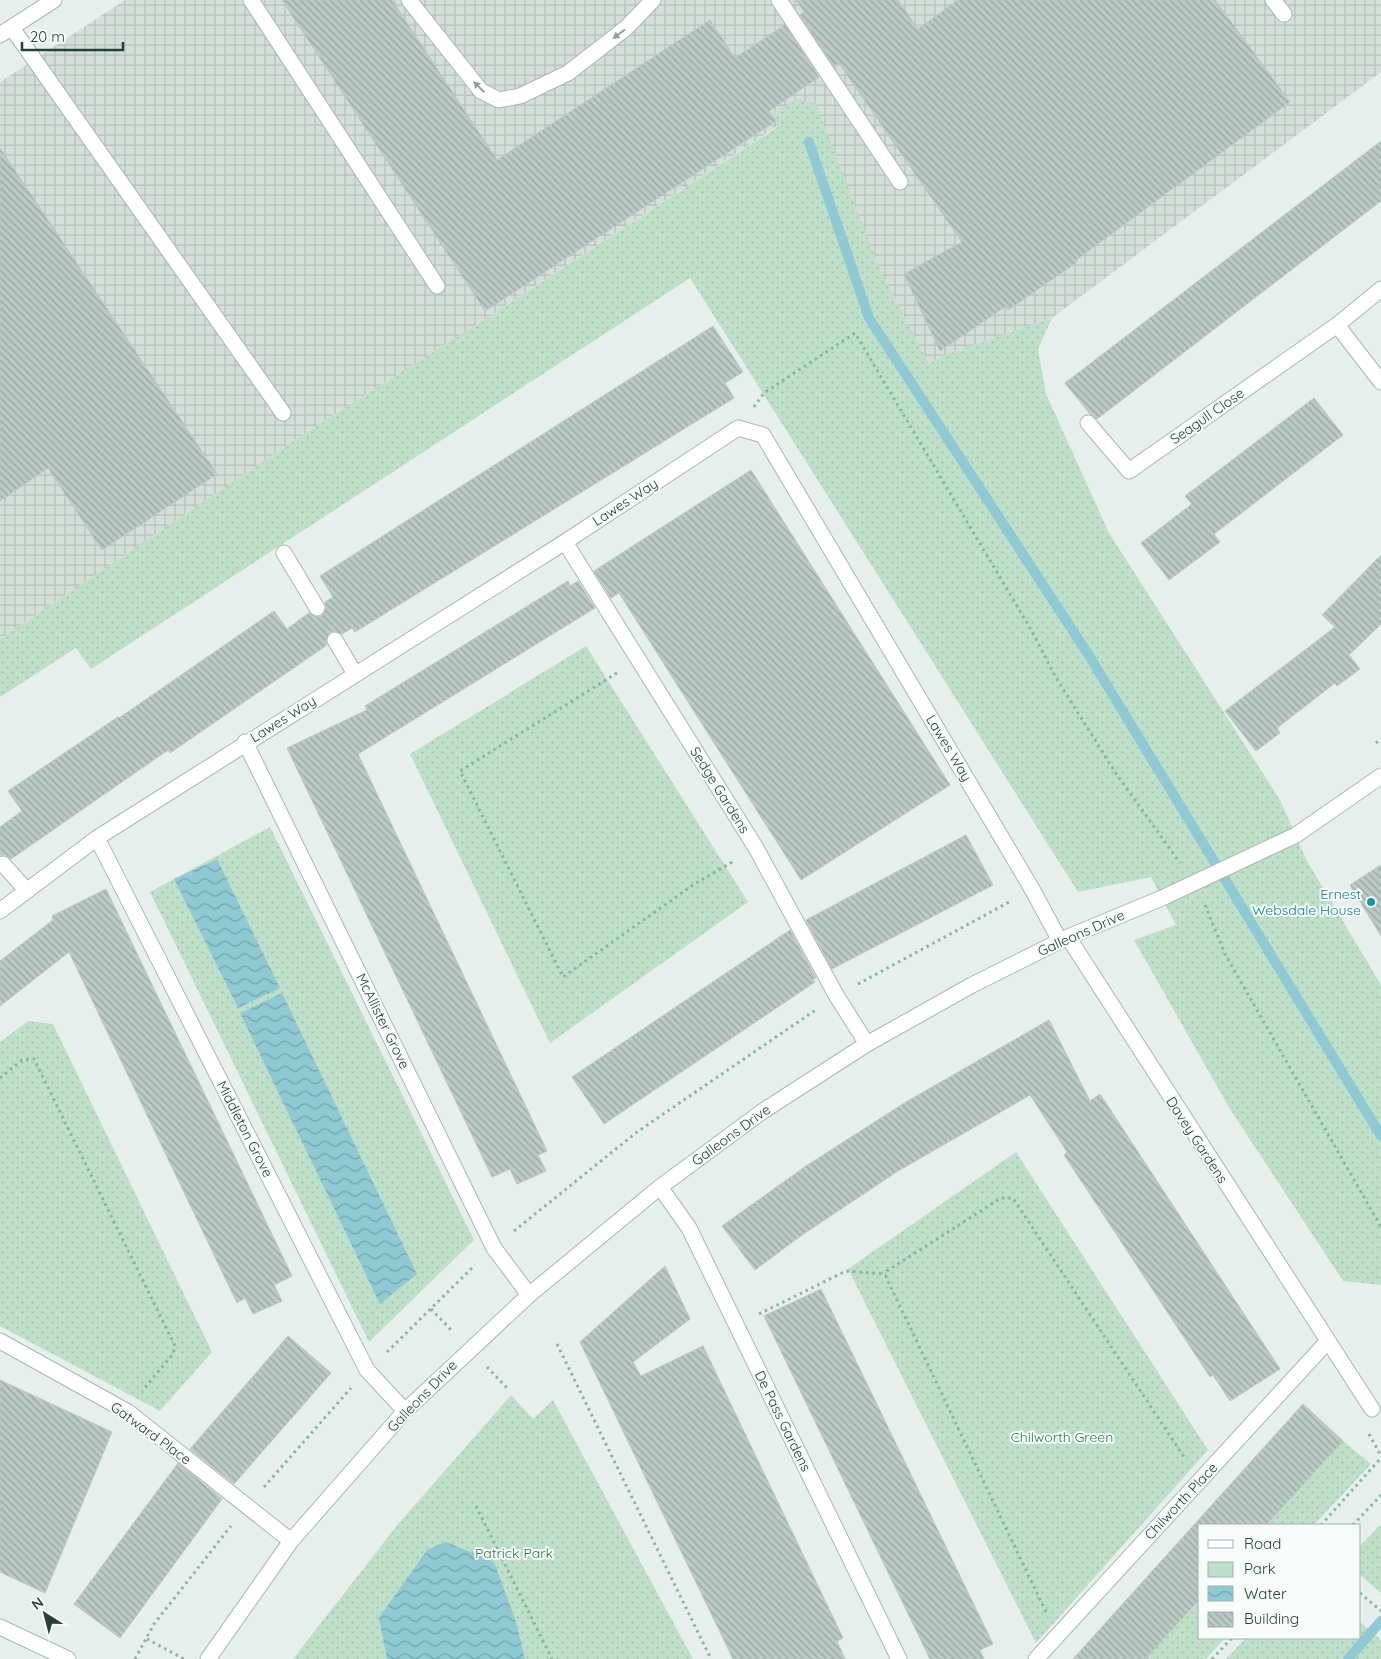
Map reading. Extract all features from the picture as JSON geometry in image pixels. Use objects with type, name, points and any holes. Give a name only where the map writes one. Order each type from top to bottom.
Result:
[{"type":"street","points":[[54,0],[6,32],[283,413]]},
{"type":"street","points":[[251,0],[437,286]]},
{"type":"street","points":[[409,0],[481,91],[499,100],[520,96],[568,73],[626,28],[653,0]]},
{"type":"street","points":[[779,0],[900,182]]},
{"type":"street","points":[[1273,0],[1284,14]]},
{"type":"street","name":"Seagull Close","points":[[1088,423],[1130,471],[1337,325],[1381,289]]},
{"type":"street","points":[[1337,325],[1381,382]]},
{"type":"street","name":"Lawes Way","points":[[0,912],[97,838],[245,742],[565,542],[738,428],[763,435],[1032,889],[1064,939]]},
{"type":"street","name":"Sedge Gardens","points":[[565,542],[756,848],[836,995],[867,1044]]},
{"type":"street","points":[[284,553],[317,608]]},
{"type":"street","points":[[335,640],[355,674]]},
{"type":"street","name":"McAllister Grove","points":[[245,742],[494,1248],[529,1295]]},
{"type":"street","name":"Galleons Drive","points":[[208,1659],[291,1541],[405,1411],[469,1349],[529,1295],[660,1187],[763,1111],[867,1044],[972,986],[1064,939],[1162,898],[1296,835],[1381,776]]},
{"type":"street","name":"Middleton Grove","points":[[97,838],[367,1370],[405,1411]]},
{"type":"street","points":[[3,864],[27,891]]},
{"type":"street","name":"Davey Gardens","points":[[1064,939],[1372,1409]]},
{"type":"street","name":"De Pass Gardens","points":[[660,1187],[689,1228],[899,1659]]},
{"type":"street","name":"Gatward Place","points":[[0,1341],[128,1412],[291,1541]]},
{"type":"street","name":"Chilworth Place","points":[[1036,1659],[1327,1342]]},
{"type":"street","points":[[0,1627],[68,1659]]},
{"type":"path","points":[[774,387],[855,333],[1028,624],[1055,676],[1115,772],[1170,847],[1185,872]]},
{"type":"path","points":[[639,659],[460,771],[563,977],[693,885],[756,848]]},
{"type":"path","points":[[1376,743],[1381,738]]},
{"type":"path","points":[[1200,897],[1210,914],[1225,954],[1381,1227]]},
{"type":"path","points":[[857,984],[1013,900]]},
{"type":"path","points":[[135,1659],[154,1624],[247,1507],[367,1370],[494,1248],[637,1132],[821,1006]]},
{"type":"path","points":[[0,1078],[22,1060],[34,1059],[175,1346],[173,1354],[135,1398],[128,1412]]},
{"type":"path","points":[[886,1274],[887,1271],[1001,1198],[1013,1198],[1200,1480]]},
{"type":"path","points":[[736,1325],[846,1271],[886,1274]]},
{"type":"path","points":[[886,1274],[1057,1635]]},
{"type":"path","points":[[431,1309],[458,1338]]},
{"type":"path","points":[[557,1344],[711,1659]]},
{"type":"path","points":[[480,1360],[509,1390]]},
{"type":"path","points":[[1322,1524],[1381,1458]]},
{"type":"path","points":[[1354,1524],[1381,1495]]},
{"type":"path","points":[[476,1506],[552,1659]]},
{"type":"path","points":[[1361,1594],[1381,1611]]},
{"type":"path","points":[[147,1639],[185,1659]]},
{"type":"path","points":[[1212,1659],[1231,1639]]},
{"type":"shaded area","points":[[125,0],[1381,0],[1381,72],[1052,318],[942,356],[929,364],[881,272],[865,234],[779,125],[490,316],[307,432],[0,639],[0,82]]},
{"type":"green space","points":[[798,99],[816,104],[881,272],[929,364],[942,356],[1052,318],[1038,349],[1046,394],[1109,533],[1280,800],[1307,861],[1381,985],[1381,1285],[1343,1281],[1230,1109],[1134,940],[1176,925],[1151,877],[1078,892],[690,278],[91,669],[76,648],[0,697],[0,639],[307,432],[490,316],[779,126],[771,114]]},
{"type":"green space","points":[[586,646],[748,902],[550,1043],[410,754]]},
{"type":"green space","points":[[270,827],[474,1240],[369,1342],[150,892]]},
{"type":"green space","points":[[28,1021],[53,1024],[212,1352],[160,1411],[0,1326],[0,1042]]},
{"type":"green space","name":"Chilworth Green","points":[[1016,1152],[1208,1450],[1036,1643],[848,1269]]},
{"type":"green space","name":"Patrick Park","points":[[511,1395],[533,1419],[553,1400],[693,1659],[293,1659],[399,1523]]},
{"type":"green space","points":[[1343,1441],[1371,1464],[1315,1524],[1267,1524]]},
{"type":"green space","points":[[1381,1524],[1381,1593],[1361,1576],[1361,1545]]},
{"type":"green space","points":[[1198,1601],[1198,1639],[1224,1639],[1206,1659],[1145,1659]]},
{"type":"green space","points":[[1361,1623],[1381,1640],[1381,1659],[1226,1659],[1245,1639],[1361,1639]]},
{"type":"water","points":[[217,859],[280,988],[238,1008],[174,879]]},
{"type":"water","points":[[282,993],[417,1274],[380,1304],[240,1013]]},
{"type":"water","points":[[446,1542],[494,1562],[516,1622],[525,1659],[387,1659],[379,1618],[427,1550]]},
{"type":"building","points":[[282,0],[392,0],[497,160],[710,20],[735,58],[785,25],[819,77],[769,111],[776,121],[485,311]]},
{"type":"building","points":[[796,0],[898,0],[918,29],[958,0],[1215,0],[1290,102],[1076,260],[1077,262],[1008,310],[1006,306],[940,351],[904,274],[962,242],[839,63],[834,66],[800,15],[804,12]]},
{"type":"building","points":[[1381,141],[1381,201],[1097,419],[1090,414],[1065,383]]},
{"type":"building","points":[[0,148],[217,474],[102,550],[48,468],[0,501]]},
{"type":"building","points":[[713,326],[743,372],[725,383],[734,398],[355,632],[352,628],[342,634],[335,631],[330,632],[326,640],[327,645],[170,753],[168,750],[11,859],[6,855],[0,855],[0,827],[22,811],[8,791],[119,718],[274,611],[287,629],[309,613],[317,617],[322,616],[326,608],[325,602],[333,597],[320,576]]},
{"type":"building","points":[[1314,398],[1343,435],[1214,534],[1220,542],[1169,580],[1141,543],[1192,504],[1185,496]]},
{"type":"building","points":[[751,470],[950,785],[801,880],[619,593],[611,598],[594,571]]},
{"type":"building","points":[[1381,555],[1381,624],[1349,655],[1360,669],[1337,686],[1335,683],[1277,728],[1280,733],[1256,751],[1225,711],[1335,627],[1322,615]]},
{"type":"building","points":[[568,581],[570,586],[578,581],[595,608],[358,754],[547,1151],[538,1155],[546,1171],[517,1184],[510,1169],[492,1177],[287,748],[367,710],[365,706]]},
{"type":"building","points":[[966,835],[993,885],[832,969],[806,920]]},
{"type":"building","name":"Ernest Websdale House","points":[[1381,865],[1381,936],[1350,885]]},
{"type":"building","points":[[106,889],[292,1276],[274,1285],[282,1301],[253,1314],[245,1298],[237,1303],[69,952],[0,1006],[0,961],[53,920],[52,916]]},
{"type":"building","points":[[790,930],[816,978],[813,979],[815,982],[604,1124],[572,1077]]},
{"type":"building","points":[[1049,1020],[1090,1101],[1100,1094],[1280,1369],[1230,1401],[1213,1375],[1210,1377],[1064,1155],[1067,1152],[1030,1095],[898,1171],[802,1235],[755,1270],[722,1226],[806,1166],[906,1102]]},
{"type":"building","points":[[665,1266],[690,1319],[633,1362],[641,1376],[703,1346],[843,1638],[837,1641],[845,1659],[733,1659],[580,1342]]},
{"type":"building","points":[[821,1289],[993,1644],[980,1650],[984,1659],[930,1659],[764,1316]]},
{"type":"building","points":[[288,1336],[331,1373],[234,1484],[190,1449]]},
{"type":"building","points":[[0,1380],[112,1432],[45,1593],[0,1572]]},
{"type":"building","points":[[1303,1404],[1343,1441],[1267,1524],[1198,1524],[1198,1601],[1145,1659],[1073,1659]]},
{"type":"building","points":[[178,1463],[222,1499],[120,1638],[74,1604]]},
{"type":"waterway","points":[[809,142],[869,318],[1088,654],[1381,1136]]},
{"type":"waterway","points":[[1348,1659],[1381,1621]]},
{"type":"place","name":"Ernest Websdale House","points":[[1371,902]]}]
